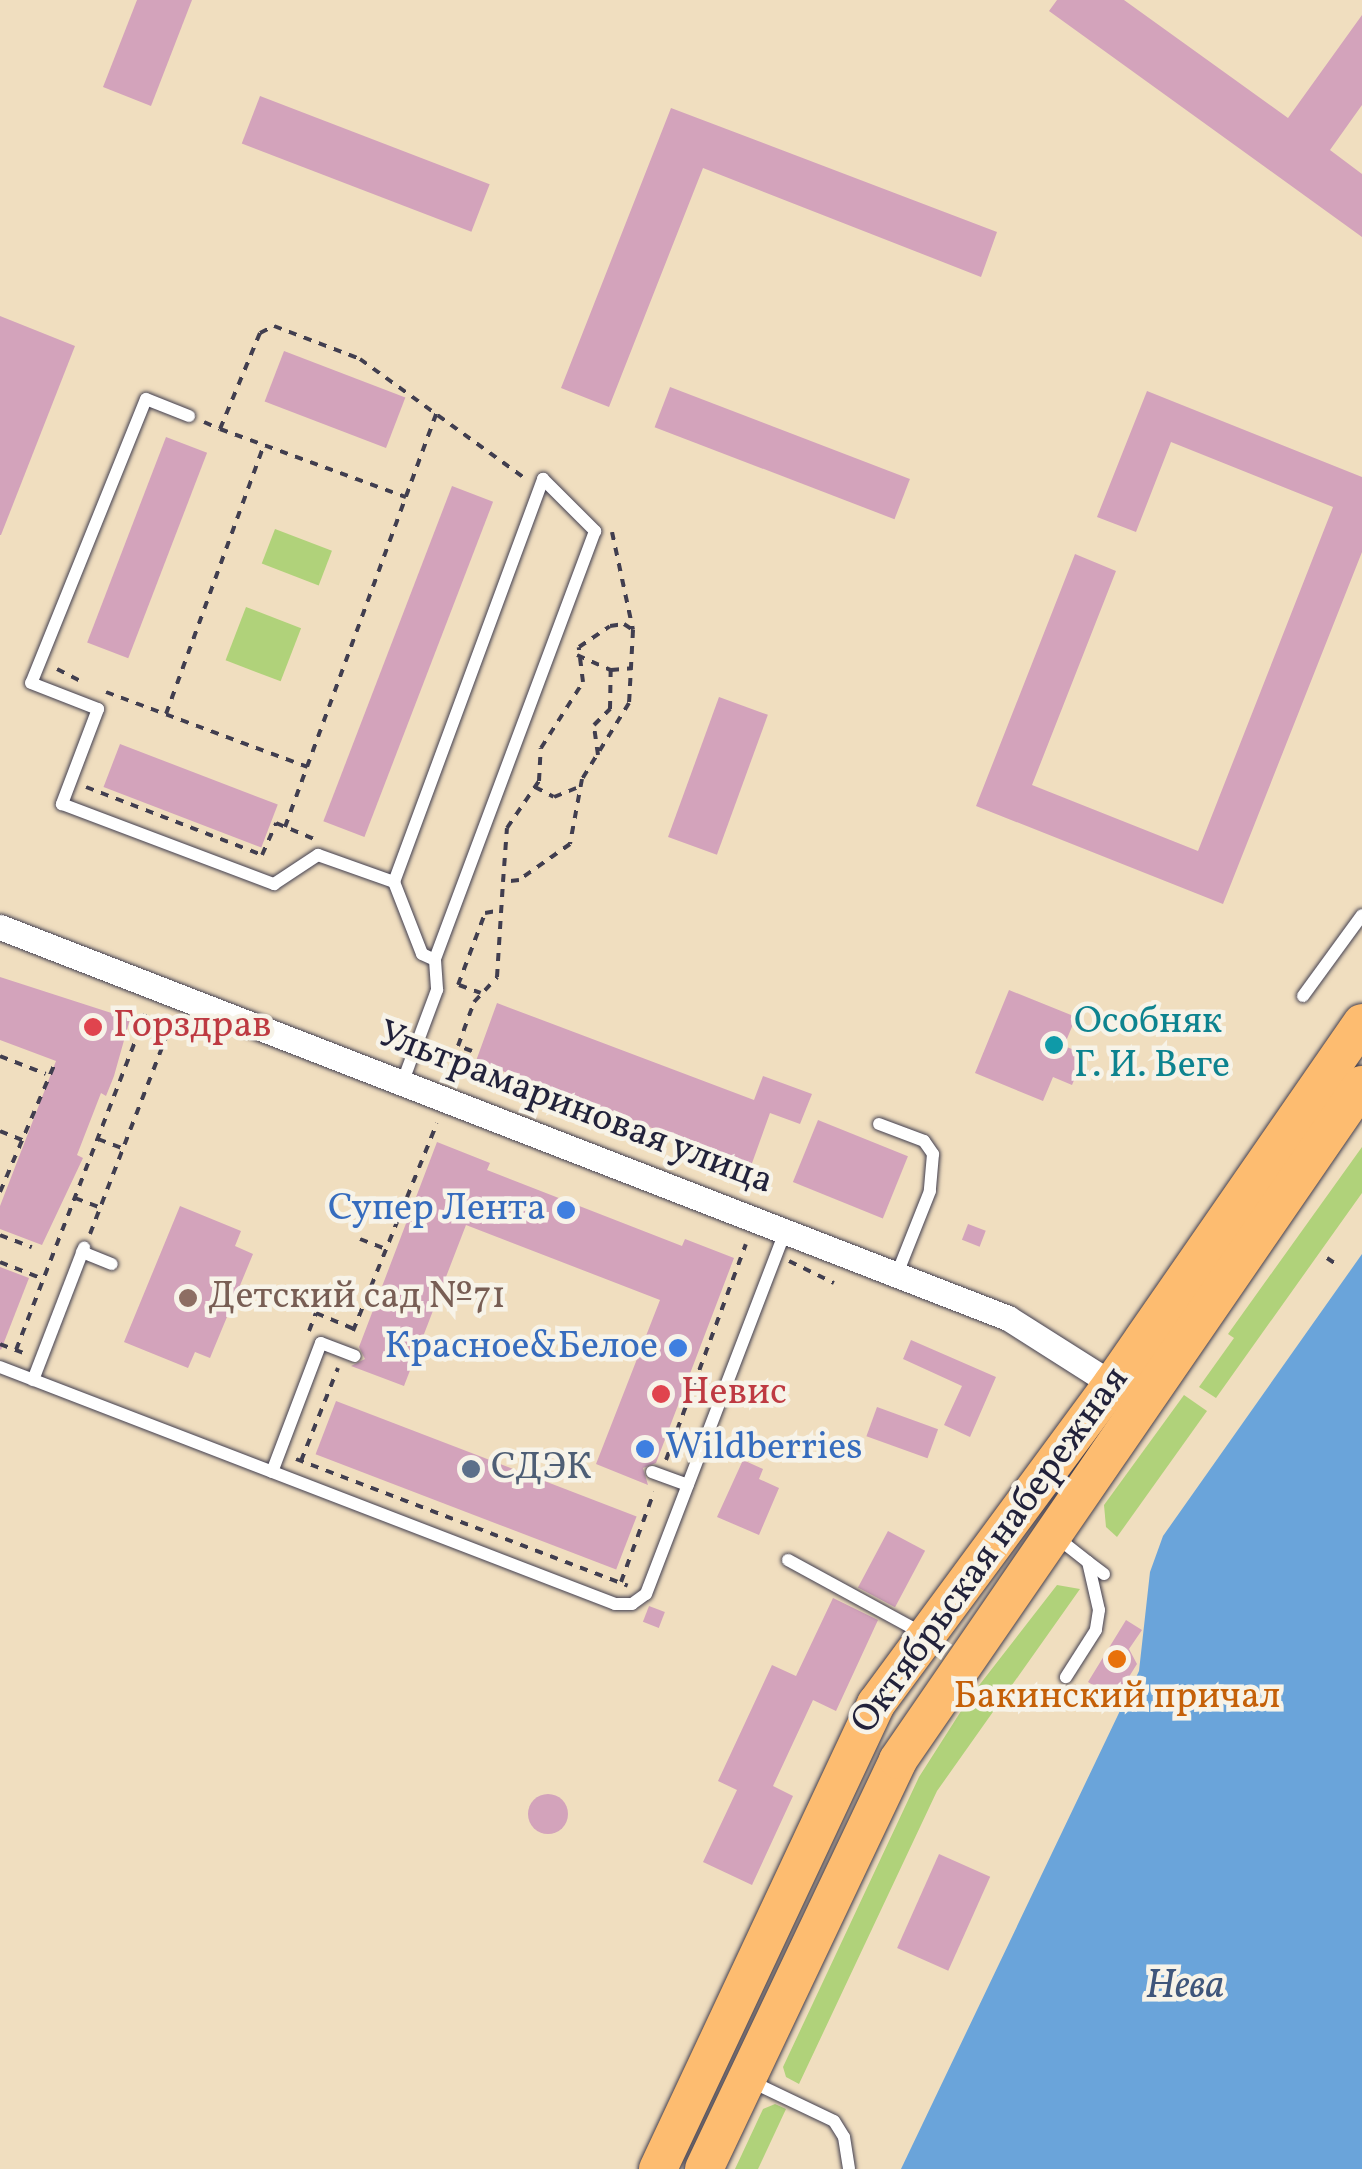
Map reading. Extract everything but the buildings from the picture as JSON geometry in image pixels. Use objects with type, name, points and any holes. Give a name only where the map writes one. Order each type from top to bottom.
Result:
[{"type":"main road","name":"Октябрьская набережная","points":[[658,2169],[849,1750],[1112,1384],[1362,1023]]},
{"type":"main road","name":"Октябрьская набережная","points":[[704,2169],[898,1760],[1049,1532],[1362,1085]]},
{"type":"street","name":"Ультрамариновая улица","points":[[0,927],[897,1274],[1032,1330],[1112,1384]]},
{"type":"lane","points":[[189,416],[146,399],[31,682],[98,709],[62,804],[274,884],[318,855],[394,882]]},
{"type":"lane","points":[[404,1081],[437,990],[431,974],[435,960],[594,531],[543,478],[394,882],[422,954],[435,960]]},
{"type":"lane","points":[[1303,996],[1362,915]]},
{"type":"lane","points":[[879,1124],[924,1141],[933,1154],[930,1191],[897,1274]]},
{"type":"lane","points":[[0,1367],[615,1604],[646,1594],[785,1230]]},
{"type":"lane","points":[[33,1380],[83,1250],[112,1264]]},
{"type":"lane","points":[[272,1472],[321,1343],[350,1354]]},
{"type":"lane","points":[[656,1474],[688,1486]]},
{"type":"lane","points":[[1049,1532],[1104,1574]]},
{"type":"lane","points":[[788,1560],[928,1636]]},
{"type":"lane","points":[[1066,1677],[1098,1620],[1088,1562]]},
{"type":"lane","points":[[746,2079],[834,2122],[844,2136],[850,2169]]},
{"type":"path","points":[[220,429],[260,333],[274,326],[360,360],[530,482],[533,472]]},
{"type":"path","points":[[286,828],[436,414]]},
{"type":"path","points":[[189,416],[406,497]]},
{"type":"path","points":[[202,433],[206,423]]},
{"type":"path","points":[[166,714],[264,445]]},
{"type":"path","points":[[503,882],[520,880],[570,844],[578,787],[626,716],[633,630],[620,551],[606,518]]},
{"type":"path","points":[[578,655],[610,626],[633,630]]},
{"type":"path","points":[[578,655],[611,670],[632,668]]},
{"type":"path","points":[[472,1051],[458,1046],[474,1002],[498,977],[507,828],[543,772],[541,748],[583,682],[578,655]]},
{"type":"path","points":[[55,662],[58,672],[87,684]]},
{"type":"path","points":[[598,755],[594,726],[610,708],[611,670]]},
{"type":"path","points":[[102,690],[308,766]]},
{"type":"path","points":[[110,712],[116,696]]},
{"type":"path","points":[[85,780],[89,789],[262,856],[276,824],[320,841]]},
{"type":"path","points":[[534,787],[554,796],[578,787]]},
{"type":"path","points":[[458,985],[485,913],[502,910]]},
{"type":"path","points":[[83,1250],[181,998]]},
{"type":"path","points":[[16,1350],[75,1198],[84,1164],[98,1139],[114,1086],[148,1010]]},
{"type":"path","points":[[0,1056],[46,1074]]},
{"type":"path","points":[[0,1192],[46,1074],[55,1063]]},
{"type":"path","points":[[300,1460],[350,1354],[354,1329],[437,1124]]},
{"type":"path","points":[[0,1132],[23,1140]]},
{"type":"path","points":[[98,1139],[122,1149]]},
{"type":"path","points":[[75,1198],[100,1208]]},
{"type":"path","points":[[374,1200],[402,1210]]},
{"type":"path","points":[[0,1234],[32,1247]]},
{"type":"path","points":[[360,1239],[386,1249]]},
{"type":"path","points":[[621,1583],[656,1474],[746,1244]]},
{"type":"path","points":[[1327,1258],[1339,1266]]},
{"type":"path","points":[[0,1262],[43,1279]]},
{"type":"path","points":[[303,1346],[316,1313],[354,1329]]},
{"type":"path","points":[[280,1452],[646,1594]]},
{"type":"green space","points":[[275,529],[332,551],[319,585],[262,564]]},
{"type":"green space","points":[[246,607],[301,628],[281,681],[226,660]]},
{"type":"green space","points":[[1362,1147],[1362,1193],[1216,1398],[1199,1387],[1234,1338],[1228,1334]]},
{"type":"green space","points":[[1184,1395],[1207,1411],[1117,1537],[1106,1527],[1104,1505]]},
{"type":"green space","points":[[1057,1585],[1080,1589],[937,1791],[799,2084],[786,2077],[783,2067],[919,1777],[970,1697]]},
{"type":"green space","points":[[775,2104],[786,2109],[758,2169],[735,2169],[763,2109]]},
{"type":"water","name":"Нева","points":[[1362,1254],[1362,2169],[901,2169],[1139,1671],[1150,1572],[1163,1536]]},
{"type":"place","name":"Горздрав","points":[[93,1027]]},
{"type":"place","name":"Особняк Г. И. Веге","points":[[1054,1045]]},
{"type":"place","name":"Супер Лента","points":[[566,1210]]},
{"type":"place","name":"Детский сад №71","points":[[188,1298]]},
{"type":"place","name":"Красное&Белое","points":[[678,1348]]},
{"type":"place","name":"Невис","points":[[661,1394]]},
{"type":"place","name":"Wildberries","points":[[645,1449]]},
{"type":"place","name":"СДЭК","points":[[471,1469]]},
{"type":"place","name":"Бакинский причал","points":[[1117,1659]]}]
